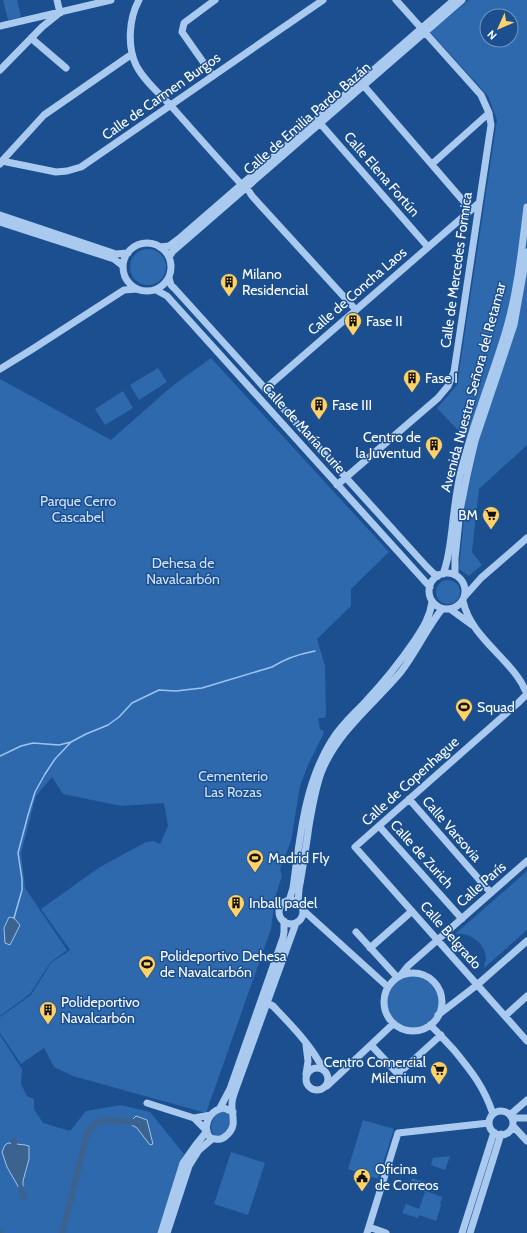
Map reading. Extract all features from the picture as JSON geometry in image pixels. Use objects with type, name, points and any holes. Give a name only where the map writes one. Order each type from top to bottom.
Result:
[{"type":"street","points":[[57,0],[60,13]]},
{"type":"street","points":[[0,26],[111,0]]},
{"type":"street","points":[[139,0],[134,9],[131,21],[132,54],[137,66],[151,85],[356,310]]},
{"type":"street","points":[[213,76],[182,32],[184,24],[215,0]]},
{"type":"street","name":"Calle de Carmen Burgos","points":[[1,162],[56,172],[81,167],[323,0]]},
{"type":"street","points":[[396,0],[423,30]]},
{"type":"street","name":"Calle de Emilia Pardo Bazán","points":[[160,247],[165,247],[172,244],[244,186],[253,178],[258,170],[364,86],[454,0]]},
{"type":"street","name":"Calle de Emilia Pardo Bazán","points":[[169,257],[173,251],[244,186],[318,121],[423,30],[462,0]]},
{"type":"street","points":[[0,70],[42,27],[60,13]]},
{"type":"street","points":[[38,18],[42,27]]},
{"type":"street","name":"Calle de Mercedes Formica","points":[[337,485],[438,398],[448,386],[454,372],[491,125],[489,113],[481,96],[423,30]]},
{"type":"street","points":[[31,38],[66,68]]},
{"type":"street","points":[[1,162],[44,115],[132,54]]},
{"type":"street","points":[[364,86],[432,164],[476,220]]},
{"type":"street","points":[[432,164],[489,113]]},
{"type":"street","name":"Calle Elena Fortún","points":[[318,121],[428,247]]},
{"type":"street","name":"Calle de Concha Laos","points":[[265,389],[479,203]]},
{"type":"street","name":"Avenida Nuestra Señora del Retamar","points":[[441,574],[449,558],[454,510],[460,475],[511,311],[527,207]]},
{"type":"street","points":[[0,215],[116,254],[128,253]]},
{"type":"street","points":[[0,222],[114,259],[124,266]]},
{"type":"street","points":[[0,369],[124,290],[156,290],[164,285],[169,278],[172,268],[169,257],[165,251],[160,247],[146,243],[139,245],[128,253],[124,266],[126,279],[124,290]]},
{"type":"street","name":"Avenida Nuestra Señora del Retamar","points":[[455,575],[455,559],[460,511],[467,476],[475,441],[514,325],[527,252]]},
{"type":"street","name":"Calle de María Curie","points":[[169,278],[171,285],[426,566],[433,573],[441,574]]},
{"type":"street","points":[[126,279],[137,289]]},
{"type":"street","name":"Calle de María Curie","points":[[156,290],[167,296],[430,587]]},
{"type":"street","points":[[432,602],[442,609],[450,609],[460,605],[481,578],[527,538]]},
{"type":"street","points":[[289,901],[293,888],[308,794],[324,752],[342,726],[380,685],[403,657],[428,618],[432,602],[430,597],[431,582],[441,574],[455,575],[462,581],[465,588],[464,598],[466,612],[474,626],[517,676],[526,693]]},
{"type":"street","points":[[462,581],[472,582],[481,578]]},
{"type":"street","points":[[298,903],[314,795],[329,755],[347,730],[400,672],[413,655],[442,609]]},
{"type":"street","points":[[450,609],[474,626]]},
{"type":"street","points":[[517,676],[527,682]]},
{"type":"street","name":"Calle de Copenhague","points":[[355,847],[518,703],[526,693]]},
{"type":"street","name":"Calle Varsovia","points":[[409,799],[491,893]]},
{"type":"street","name":"Calle de Zurich","points":[[379,826],[462,919]]},
{"type":"street","name":"Calle Belgrado","points":[[355,847],[527,1041]]},
{"type":"street","name":"Calle París","points":[[398,977],[408,966],[527,862]]},
{"type":"street","points":[[194,1118],[211,1114],[220,1108],[232,1083],[284,932],[284,922],[280,916],[280,909],[284,903],[294,901],[298,903],[303,910],[388,987]]},
{"type":"street","points":[[147,1103],[194,1118],[207,1131],[208,1135],[212,1139],[218,1140],[228,1134],[234,1124],[232,1102],[235,1091],[268,1003],[290,936],[303,913],[303,910]]},
{"type":"street","points":[[370,948],[412,911]]},
{"type":"street","points":[[284,922],[316,922]]},
{"type":"street","points":[[356,932],[398,977]]},
{"type":"street","points":[[438,1016],[442,1000],[438,988],[430,979],[423,975],[407,973],[398,977],[388,987],[384,994],[385,1010],[388,1018],[399,1027],[412,1031],[418,1030],[430,1025],[438,1016],[477,985],[527,940]]},
{"type":"street","points":[[504,1016],[527,996]]},
{"type":"street","points":[[268,1003],[273,1006],[317,1056],[327,1074],[327,1086]]},
{"type":"street","points":[[306,1044],[308,1061],[306,1084],[316,1091],[322,1090],[394,1024]]},
{"type":"street","points":[[430,1025],[475,1076],[493,1114],[490,1123],[491,1129],[497,1133],[508,1132],[513,1126]]},
{"type":"street","points":[[371,1045],[398,1074],[440,1035]]},
{"type":"street","points":[[306,1074],[314,1068],[332,1072],[344,1070]]},
{"type":"street","points":[[511,1116],[527,1100]]},
{"type":"street","points":[[220,1108],[233,1112]]},
{"type":"street","points":[[493,1114],[502,1111],[511,1116],[527,1118]]},
{"type":"street","points":[[161,1233],[183,1163],[207,1131],[208,1120],[211,1114]]},
{"type":"street","points":[[511,1116],[513,1126],[527,1141]]},
{"type":"street","points":[[386,1233],[368,1230],[398,1133],[490,1123]]},
{"type":"street","points":[[462,1233],[497,1133]]},
{"type":"street","points":[[470,1233],[497,1133]]},
{"type":"street","points":[[167,1233],[188,1166],[199,1150],[212,1139]]},
{"type":"green space","points":[[3,0],[17,0],[21,17],[8,20]]},
{"type":"green space","points":[[469,0],[527,0],[527,445],[479,489],[472,552],[482,565],[469,576],[459,569],[466,499],[477,450],[437,408],[457,385],[497,120],[488,96],[430,32]]},
{"type":"green space","points":[[152,249],[161,254],[165,260],[165,274],[161,280],[152,285],[144,285],[135,280],[131,274],[130,263],[135,254],[141,250]]},
{"type":"green space","name":"Dehesa de Navalcarbón","points":[[211,358],[389,552],[351,589],[351,606],[317,639],[325,666],[326,716],[324,718],[318,718],[320,729],[324,731],[300,786],[291,841],[280,869],[282,876],[275,898],[271,929],[206,1113],[73,1076],[54,1067],[44,1048],[21,1064],[0,1033],[0,1017],[31,995],[51,963],[70,950],[41,909],[100,867],[146,842],[153,841],[160,844],[168,826],[164,803],[121,806],[63,794],[52,777],[36,796],[21,853],[25,888],[67,950],[50,963],[30,994],[0,1016],[0,379],[111,440],[171,387]]},
{"type":"green space","points":[[158,368],[167,382],[139,400],[130,385]]},
{"type":"green space","points":[[123,391],[133,408],[105,425],[95,409]]},
{"type":"green space","points":[[448,580],[457,583],[460,592],[457,601],[448,604],[439,601],[436,592],[439,583]]},
{"type":"green space","points":[[527,871],[527,930],[484,968],[486,958],[483,947],[471,936],[455,934]]},
{"type":"green space","points":[[408,976],[418,976],[428,980],[435,987],[439,997],[439,1007],[435,1017],[428,1024],[418,1028],[408,1028],[398,1024],[391,1017],[387,1007],[387,997],[391,987],[398,980]]},
{"type":"green space","points":[[0,1035],[22,1069],[21,1084],[27,1096],[34,1099],[34,1109],[43,1123],[70,1131],[86,1111],[121,1105],[150,1112],[184,1154],[157,1233],[0,1233]]},
{"type":"green space","points":[[221,1111],[228,1113],[230,1122],[228,1128],[222,1135],[215,1136],[212,1132],[211,1126],[214,1117]]},
{"type":"green space","points":[[363,1120],[394,1129],[378,1179],[348,1169]]},
{"type":"green space","points":[[231,1152],[265,1163],[248,1215],[214,1204]]},
{"type":"green space","points":[[450,1156],[445,1170],[431,1165],[433,1158]]},
{"type":"green space","points":[[412,1178],[428,1183],[426,1191],[442,1197],[436,1221],[419,1215],[418,1218],[402,1213],[406,1204],[419,1209],[425,1192],[409,1186]]},
{"type":"shaded area","points":[[9,917],[14,918],[20,925],[10,945],[5,943],[4,928]]},
{"type":"shaded area","points":[[136,1116],[147,1120],[153,1144],[150,1145],[137,1128],[132,1125],[133,1119]]},
{"type":"shaded area","points":[[8,1143],[29,1146],[29,1159],[23,1181],[23,1188],[19,1188],[7,1167],[2,1152],[5,1145]]},
{"type":"waterway","points":[[14,918],[22,890],[18,853],[35,792],[55,759],[71,742],[108,725],[119,717],[132,703],[159,690],[176,691],[202,688],[272,667],[282,661],[315,651]]},
{"type":"waterway","points":[[0,756],[21,746],[33,743],[59,745],[71,742]]},
{"type":"waterway","points":[[62,1233],[87,1134],[94,1124],[104,1120],[133,1122]]},
{"type":"waterway","points":[[21,1188],[24,1198]]},
{"type":"place","name":"Milano Residencial","points":[[229,297]]},
{"type":"place","name":"Fase II","points":[[353,336]]},
{"type":"place","name":"Fase I","points":[[412,393]]},
{"type":"place","name":"Fase III","points":[[319,420]]},
{"type":"place","name":"Centro de la Juventud","points":[[434,460]]},
{"type":"place","name":"BM","points":[[491,530]]},
{"type":"place","name":"Squad","points":[[464,722]]},
{"type":"place","name":"Madrid Fly","points":[[255,873]]},
{"type":"place","name":"Inball padel","points":[[236,918]]},
{"type":"place","name":"Polideportivo Dehesa de Navalcarbón","points":[[147,979]]},
{"type":"place","name":"Polideportivo Navalcarbón","points":[[48,1025]]},
{"type":"place","name":"Centro Comercial Milenium","points":[[439,1085]]},
{"type":"place","name":"Oficina de Correos","points":[[362,1192]]},
{"type":"park label","name":"Parque Cerro Cascabel","points":[[78,510]]},
{"type":"park label","name":"Cementerio Las Rozas","points":[[233,784]]}]
